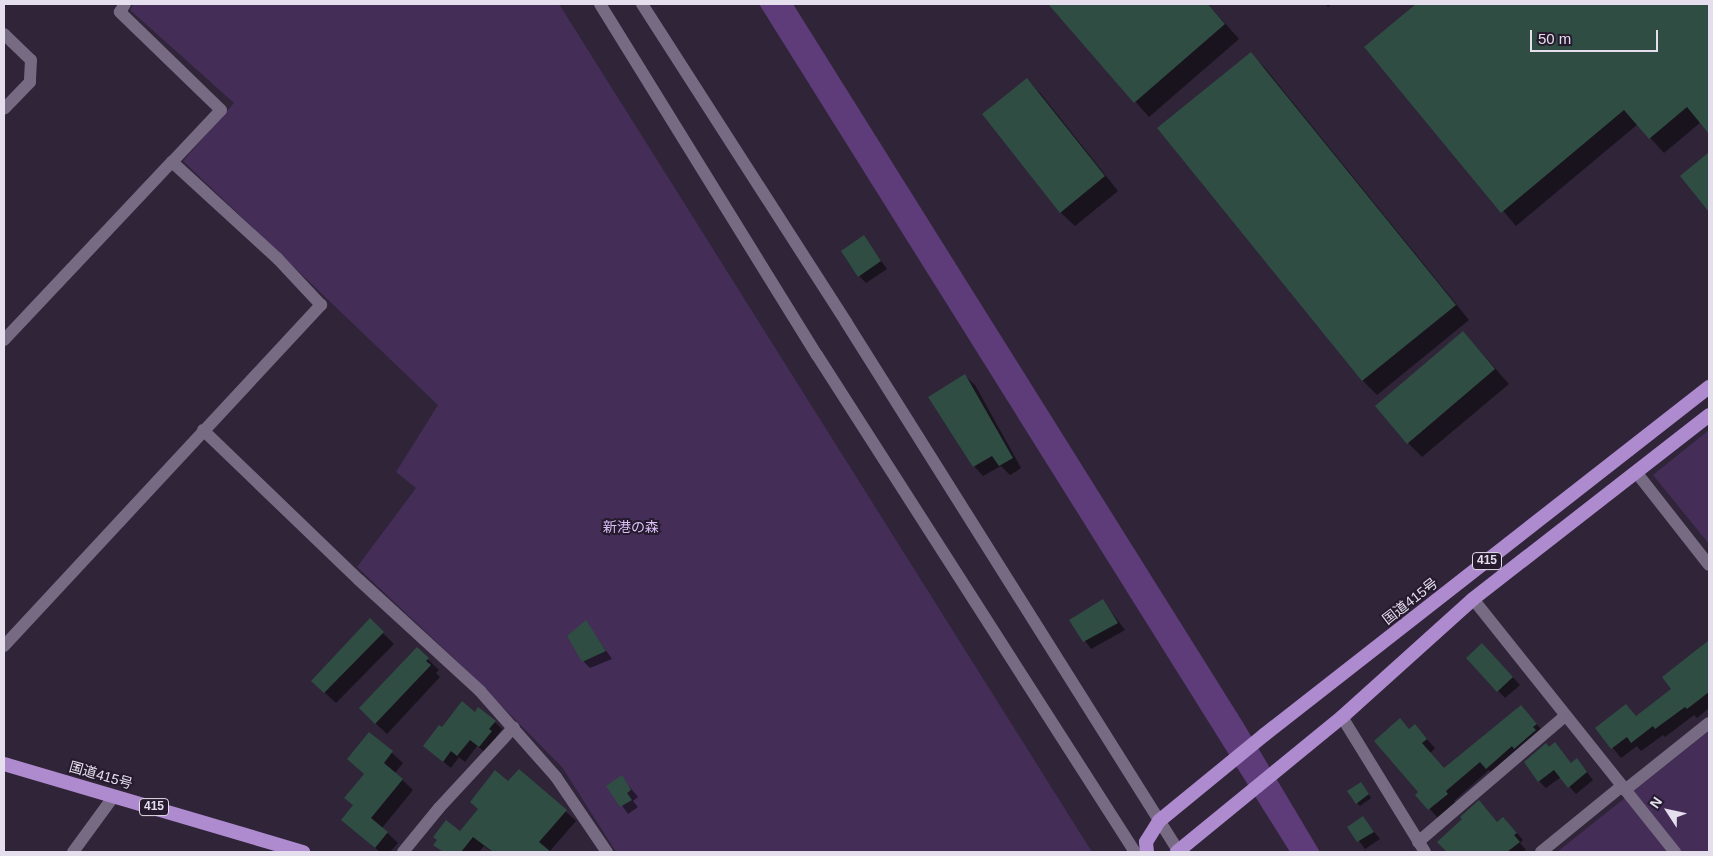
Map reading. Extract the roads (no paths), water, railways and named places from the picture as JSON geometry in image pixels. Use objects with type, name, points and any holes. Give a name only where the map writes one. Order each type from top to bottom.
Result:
[{"type":"highway","name":"国道415号","points":[[1147,852],[1146,842],[1159,821],[1264,735],[1709,387]]},
{"type":"highway","name":"415","points":[[1178,852],[1342,717],[1472,599],[1709,415]]},
{"type":"highway","name":"国道415号","points":[[4,764],[303,852]]},
{"type":"street","points":[[4,340],[221,110],[120,12],[125,4]]},
{"type":"street","points":[[600,4],[817,355],[1135,852]]},
{"type":"street","points":[[642,4],[840,313],[1178,852]]},
{"type":"street","points":[[4,34],[30,60],[30,82],[4,109]]},
{"type":"street","points":[[4,646],[321,305],[278,259],[172,162]]},
{"type":"street","points":[[203,430],[359,580],[480,691],[514,727],[556,777],[607,852]]},
{"type":"street","points":[[1636,472],[1709,565]]},
{"type":"street","points":[[1472,599],[1675,852]]},
{"type":"street","points":[[1342,717],[1421,847],[1565,716]]},
{"type":"street","points":[[1540,852],[1709,723]]},
{"type":"street","points":[[404,852],[451,794],[514,727]]},
{"type":"street","points":[[73,852],[114,796]]},
{"type":"park label","name":"新港の森","points":[[631,527]]}]
